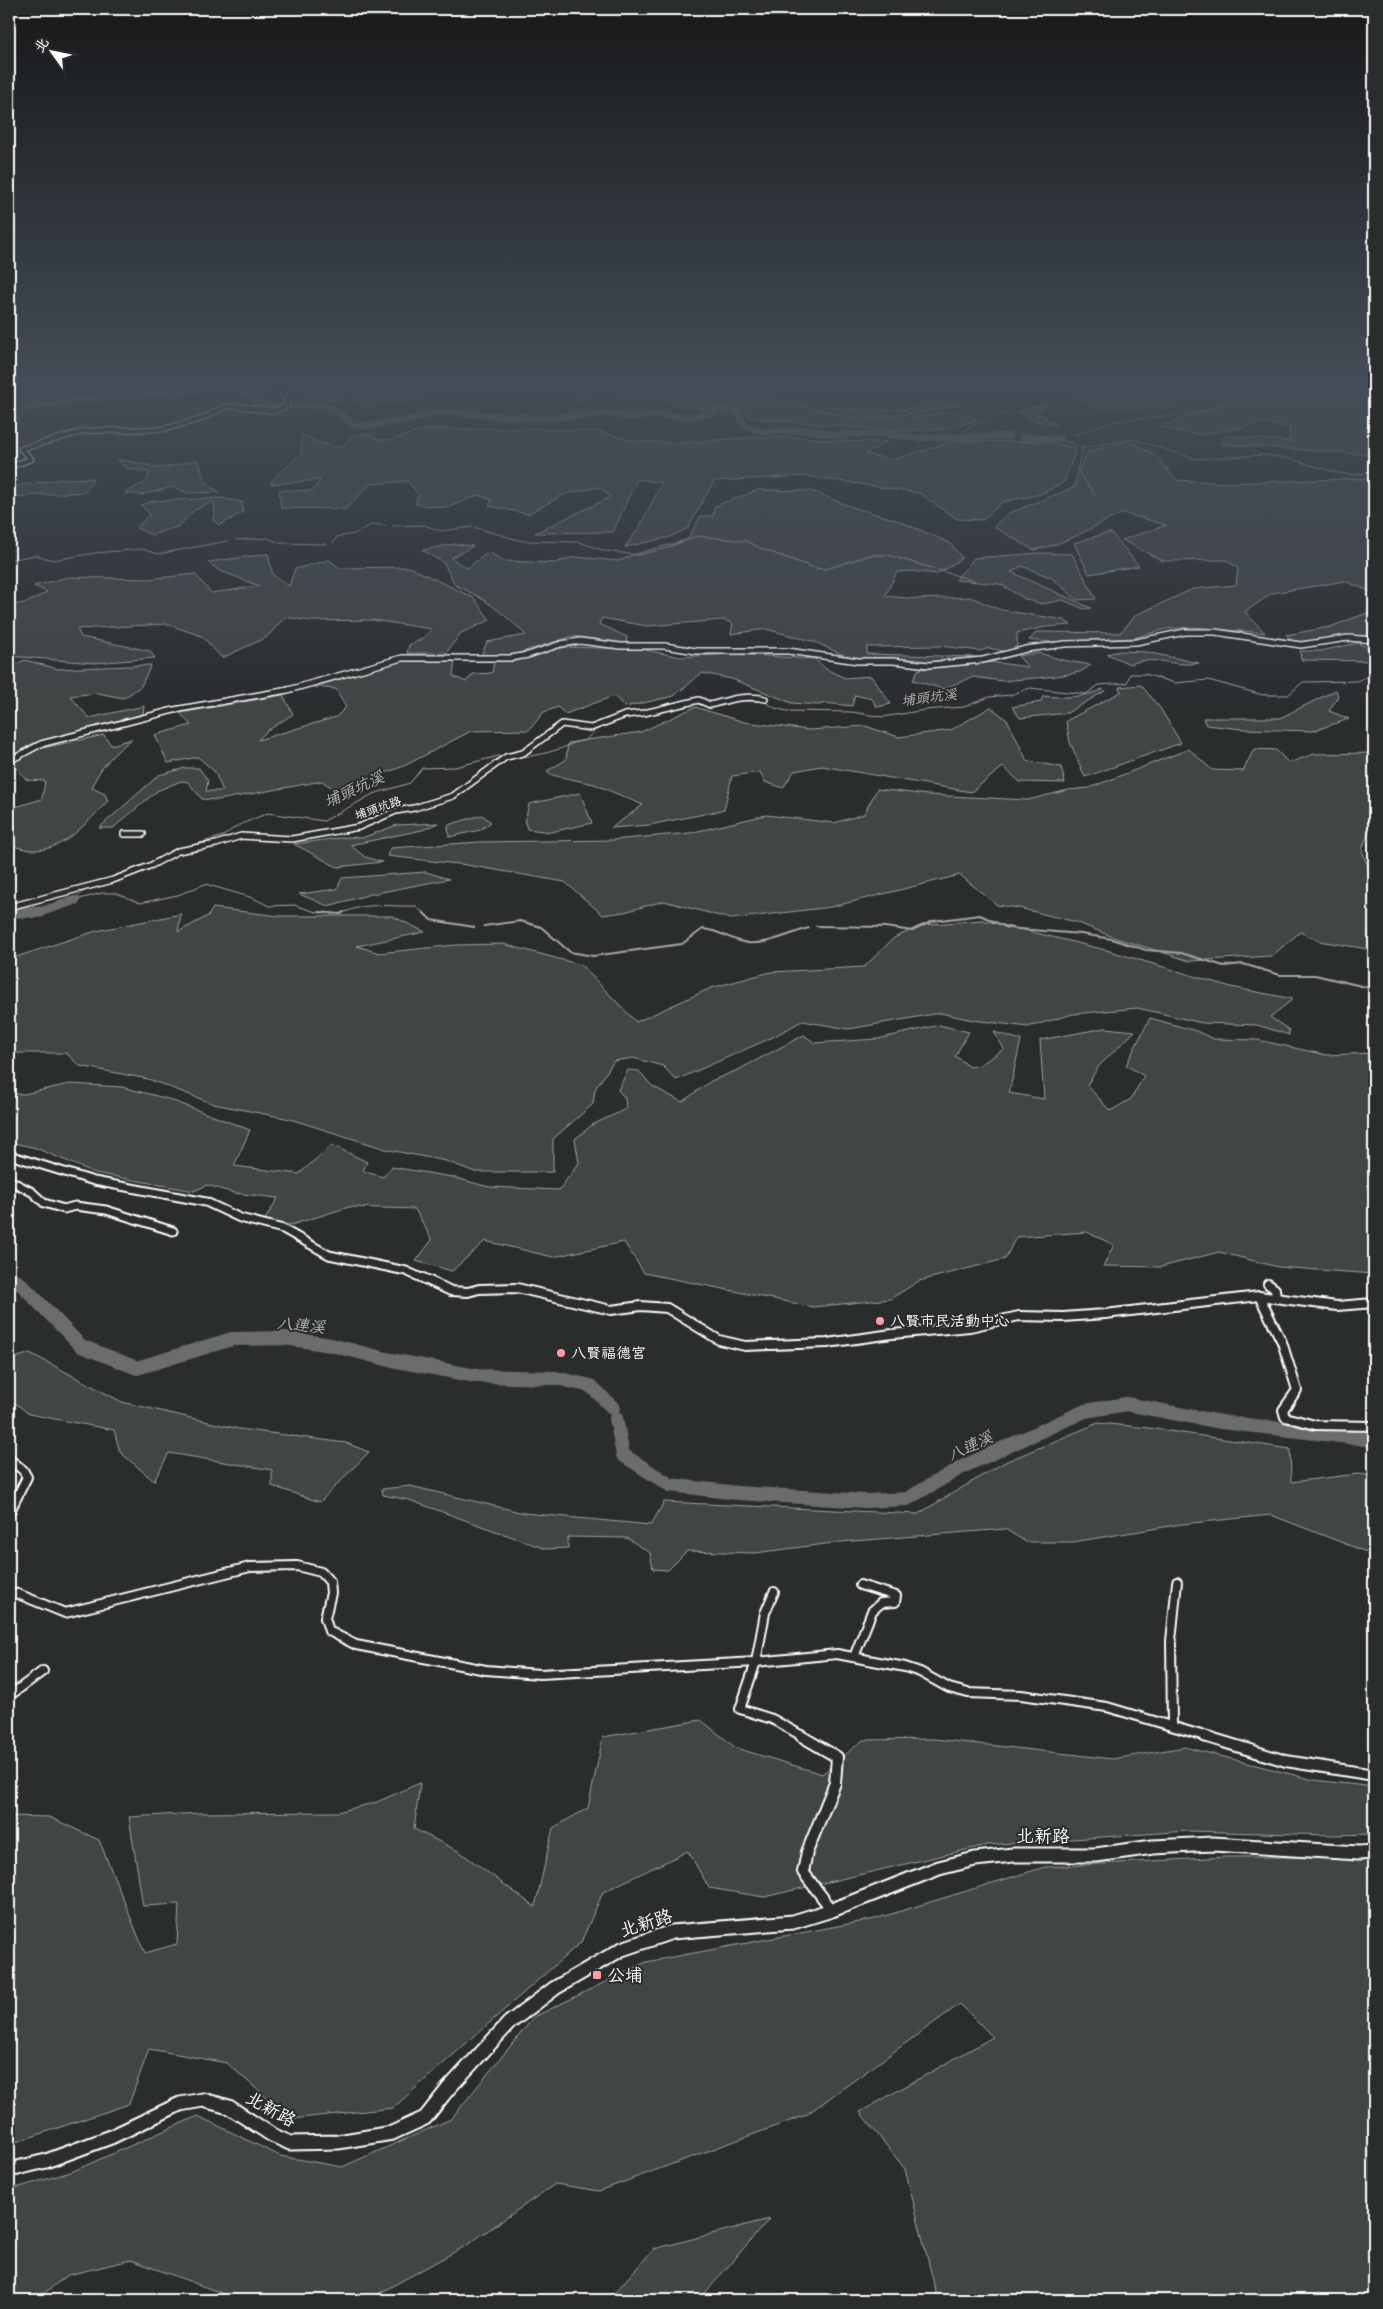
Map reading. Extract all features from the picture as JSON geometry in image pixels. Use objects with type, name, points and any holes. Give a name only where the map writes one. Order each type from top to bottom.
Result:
[{"type":"main road","name":"北新路","points":[[9,2170],[46,2161],[111,2137],[180,2104],[204,2100],[229,2108],[272,2135],[290,2143],[338,2142],[392,2134],[425,2118],[448,2089],[510,2023],[555,1988],[622,1948],[672,1932],[793,1922],[832,1910],[939,1868],[975,1860],[1013,1855],[1096,1855],[1153,1847],[1213,1844],[1359,1853],[1374,1852]]},
{"type":"street","points":[[9,761],[40,744],[174,710],[288,690],[402,658],[511,658],[528,655],[569,642],[590,642],[620,646],[654,645],[696,651],[788,651],[858,661],[929,664],[983,660],[1026,649],[1065,644],[1136,642],[1185,632],[1216,632],[1302,645],[1348,638],[1374,640]]},
{"type":"street","name":"埔頭坑路","points":[[9,907],[113,880],[152,866],[178,851],[216,844],[241,836],[286,840],[314,837],[359,827],[396,811],[414,808],[453,796],[476,781],[506,757],[523,753],[562,724],[591,728],[625,715],[644,713],[685,702],[699,700],[710,705],[734,698],[758,697],[765,699]]},
{"type":"street","points":[[124,834],[143,834]]},
{"type":"street","points":[[9,1155],[94,1181],[206,1202],[240,1218],[283,1229],[329,1255],[406,1271],[451,1290],[468,1292],[479,1289],[517,1288],[611,1310],[642,1306],[667,1308],[719,1340],[745,1346],[827,1343],[892,1334],[970,1327],[1019,1316],[1063,1317],[1097,1315],[1259,1296],[1337,1306],[1374,1303]]},
{"type":"street","points":[[9,1180],[32,1192],[44,1203],[64,1209],[75,1206],[99,1208],[173,1231]]},
{"type":"street","points":[[1268,1284],[1275,1289],[1276,1297]]},
{"type":"street","points":[[1259,1296],[1282,1342],[1297,1390],[1284,1410],[1285,1417],[1291,1421],[1326,1425],[1374,1426]]},
{"type":"street","points":[[9,1459],[27,1476],[9,1513]]},
{"type":"street","points":[[9,1593],[18,1594],[65,1613],[250,1566],[298,1566],[321,1572],[330,1582],[331,1592],[325,1618],[329,1631],[356,1645],[486,1670],[540,1674],[756,1662],[837,1654],[905,1667],[920,1672],[949,1688],[968,1693],[1021,1694],[1107,1707],[1172,1725],[1286,1761],[1374,1776]]},
{"type":"street","points":[[1172,1725],[1171,1641],[1178,1582]]},
{"type":"street","points":[[854,1657],[872,1611],[882,1603],[895,1602],[896,1596],[860,1585]]},
{"type":"street","points":[[774,1592],[765,1613],[756,1662],[740,1709],[772,1719],[837,1757],[835,1783],[807,1852],[803,1872],[832,1910]]},
{"type":"street","points":[[9,1696],[43,1671]]},
{"type":"shaded area","points":[[9,494],[58,494],[9,497]]},
{"type":"shaded area","points":[[279,494],[361,494],[346,509],[281,508]]},
{"type":"shaded area","points":[[418,494],[566,494],[528,514],[489,506],[492,500],[478,495],[447,508],[415,504]]},
{"type":"shaded area","points":[[607,494],[630,494],[613,532],[535,533],[611,497]]},
{"type":"shaded area","points":[[657,494],[707,494],[688,528],[670,537],[625,547],[639,528]]},
{"type":"shaded area","points":[[748,494],[819,494],[852,507],[897,520],[950,543],[962,558],[938,574],[909,571],[897,572],[885,596],[918,599],[970,597],[1001,610],[1064,620],[1071,625],[1045,627],[1017,633],[1017,646],[1007,652],[989,648],[980,651],[941,646],[867,647],[867,654],[977,657],[926,665],[850,658],[815,642],[766,629],[731,634],[733,623],[723,620],[647,626],[602,618],[599,624],[627,637],[626,643],[573,636],[509,656],[481,656],[487,642],[526,635],[493,606],[475,594],[455,585],[444,563],[422,550],[454,544],[473,546],[451,558],[467,568],[489,552],[503,561],[554,563],[575,557],[619,561],[635,554],[687,540],[701,516],[713,516],[715,506]]},
{"type":"shaded area","points":[[920,494],[1041,494],[1002,502],[983,520],[957,519]]},
{"type":"shaded area","points":[[1058,494],[1374,494],[1374,593],[1345,581],[1272,593],[1245,612],[1265,633],[1193,627],[1166,629],[1133,638],[1049,642],[1029,640],[1037,632],[1120,633],[1136,615],[1193,589],[1236,585],[1238,568],[1226,560],[1163,561],[1122,540],[1166,525],[1123,513],[1058,544],[1034,550],[994,527],[1007,514]]},
{"type":"shaded area","points":[[220,498],[242,502],[243,512],[220,525],[213,521],[215,506],[212,501],[193,511],[179,526],[152,535],[136,528],[150,514],[141,505],[154,501]]},
{"type":"shaded area","points":[[1111,533],[1139,566],[1089,574],[1074,543]]},
{"type":"shaded area","points":[[1040,553],[1072,554],[1096,599],[1077,600],[1052,578],[1022,566],[1011,572],[1091,608],[1084,609],[1063,600],[1042,604],[1025,599],[1000,584],[956,580],[974,558]]},
{"type":"shaded area","points":[[268,554],[273,575],[289,586],[295,569],[329,560],[340,568],[409,567],[474,598],[490,620],[461,633],[446,653],[407,653],[409,645],[424,638],[432,629],[373,620],[311,621],[285,617],[267,637],[222,658],[202,636],[166,624],[77,629],[81,637],[150,651],[155,658],[94,663],[9,656],[9,606],[28,602],[47,592],[34,586],[68,577],[149,579],[195,574],[211,593],[259,586],[218,570],[208,562]]},
{"type":"shaded area","points":[[1374,607],[1374,635],[1294,642],[1286,635],[1330,627],[1370,612]]},
{"type":"shaded area","points":[[1358,643],[1374,651],[1374,661],[1301,660],[1300,651],[1320,651]]},
{"type":"shaded area","points":[[567,647],[641,649],[680,657],[731,654],[815,659],[826,669],[845,678],[871,676],[891,704],[877,707],[872,699],[855,695],[852,706],[825,703],[819,705],[792,703],[732,679],[702,673],[674,696],[625,707],[614,696],[565,714],[558,707],[544,712],[529,730],[471,731],[404,766],[337,791],[322,781],[218,800],[202,799],[188,782],[181,781],[157,791],[113,828],[99,828],[159,775],[185,768],[199,768],[208,781],[206,791],[223,791],[215,772],[198,757],[168,763],[155,735],[191,725],[180,713],[283,695],[293,714],[267,731],[258,740],[336,717],[346,707],[336,689],[314,687],[398,661],[455,661],[453,676],[466,682],[473,674],[492,673],[494,662]]},
{"type":"shaded area","points":[[1120,651],[1146,652],[1199,663],[1181,664],[1148,660],[1130,664],[1107,654]]},
{"type":"shaded area","points":[[1039,653],[1062,660],[1091,665],[1080,672],[1057,676],[1003,681],[973,677],[943,689],[913,680],[918,670],[921,669],[991,662],[1028,667],[1018,656]]},
{"type":"shaded area","points":[[25,660],[58,669],[151,665],[141,686],[124,698],[97,693],[70,696],[89,718],[144,706],[143,714],[33,743],[9,758],[9,693],[15,664]]},
{"type":"shaded area","points":[[1141,685],[1160,708],[1181,743],[1085,777],[1070,742],[1066,721],[1121,692],[1119,687]]},
{"type":"shaded area","points":[[1103,689],[1105,691],[1067,713],[1020,718],[1012,707],[1041,702],[1043,696],[1074,697]]},
{"type":"shaded area","points":[[1336,690],[1338,696],[1329,711],[1349,719],[1313,731],[1242,729],[1206,725],[1203,718],[1280,718]]},
{"type":"shaded area","points":[[695,707],[744,722],[809,730],[865,726],[899,737],[951,730],[991,707],[1008,721],[1027,761],[1061,767],[1065,783],[1020,782],[1003,767],[971,792],[822,766],[794,771],[783,788],[765,782],[760,772],[732,776],[724,810],[649,825],[611,828],[643,805],[594,784],[552,775],[547,771],[566,760],[568,743],[641,732]]},
{"type":"shaded area","points":[[104,735],[111,745],[132,739],[108,760],[92,788],[105,794],[108,801],[76,833],[52,847],[39,850],[25,849],[9,844],[9,809],[42,799],[45,781],[27,780],[12,763],[38,749]]},
{"type":"shaded area","points":[[1189,749],[1212,770],[1243,771],[1254,749],[1276,750],[1289,763],[1314,754],[1374,753],[1374,817],[1362,850],[1374,883],[1374,950],[1319,941],[1300,932],[1272,956],[1190,961],[1113,937],[1076,922],[1019,908],[997,905],[960,875],[831,907],[731,919],[664,901],[624,912],[603,915],[565,882],[467,865],[387,856],[390,848],[480,842],[613,840],[690,833],[766,815],[834,823],[864,814],[877,789],[928,795],[1028,800],[1068,790],[1089,788]]},
{"type":"shaded area","points":[[580,793],[592,823],[551,832],[527,829],[525,822],[529,804]]},
{"type":"shaded area","points":[[482,815],[491,822],[480,830],[449,837],[448,825]]},
{"type":"shaded area","points":[[438,823],[422,830],[350,845],[365,857],[382,862],[337,867],[294,844],[347,837],[362,838],[397,825]]},
{"type":"shaded area","points":[[426,872],[449,879],[371,894],[328,906],[299,894],[337,889],[342,878]]},
{"type":"shaded area","points":[[213,908],[279,916],[392,916],[425,932],[357,946],[379,953],[456,945],[503,944],[581,965],[636,1022],[711,988],[771,972],[864,967],[894,938],[922,925],[982,920],[1106,950],[1231,987],[1293,999],[1270,1017],[1289,1030],[1289,1035],[1257,1025],[1202,1023],[1138,1008],[1073,1014],[1028,1027],[973,1020],[940,1013],[849,1029],[802,1021],[771,1038],[676,1080],[663,1066],[633,1058],[614,1061],[595,1089],[593,1104],[553,1139],[553,1172],[475,1172],[446,1161],[389,1150],[290,1119],[214,1104],[148,1079],[80,1066],[66,1053],[15,1053],[9,1059],[9,965],[16,957],[96,931],[181,914],[178,932],[208,916]]},
{"type":"shaded area","points":[[1150,1018],[1196,1031],[1214,1039],[1258,1040],[1326,1055],[1374,1053],[1374,1274],[1278,1267],[1219,1252],[1161,1267],[1103,1266],[1114,1245],[1087,1232],[1016,1237],[1005,1259],[919,1281],[890,1299],[813,1307],[644,1273],[624,1242],[553,1257],[485,1241],[452,1271],[416,1261],[432,1240],[415,1209],[349,1207],[291,1225],[264,1221],[278,1198],[234,1193],[207,1185],[194,1191],[95,1173],[36,1148],[9,1142],[9,1094],[24,1094],[70,1084],[122,1087],[168,1099],[250,1130],[234,1166],[299,1174],[332,1145],[367,1162],[363,1171],[383,1177],[392,1167],[452,1177],[489,1187],[559,1190],[579,1163],[575,1139],[592,1125],[626,1109],[625,1098],[618,1090],[628,1070],[639,1071],[652,1086],[682,1102],[711,1081],[738,1070],[804,1035],[815,1043],[878,1039],[939,1025],[969,1032],[955,1056],[970,1067],[980,1065],[1004,1049],[994,1032],[1021,1040],[1009,1093],[1044,1099],[1040,1040],[1105,1028],[1135,1031],[1099,1066],[1087,1085],[1110,1111],[1131,1099],[1144,1076],[1126,1065]]},
{"type":"shaded area","points":[[30,1353],[122,1402],[239,1429],[346,1443],[369,1452],[320,1502],[272,1486],[272,1470],[169,1453],[154,1481],[120,1452],[114,1430],[29,1414],[9,1398],[9,1360]]},
{"type":"shaded area","points":[[1098,1423],[1149,1428],[1290,1449],[1291,1482],[1358,1474],[1374,1476],[1374,1555],[1271,1515],[1182,1524],[1073,1542],[1026,1542],[1005,1529],[841,1542],[755,1553],[687,1551],[668,1570],[653,1569],[650,1553],[627,1538],[568,1537],[568,1548],[546,1549],[409,1500],[383,1495],[382,1489],[410,1486],[524,1513],[651,1525],[664,1502],[918,1514],[1005,1462]]},
{"type":"shaded area","points":[[701,1720],[736,1748],[822,1774],[863,1740],[934,1739],[1113,1759],[1185,1747],[1314,1780],[1374,1787],[1374,1834],[1332,1835],[1188,1831],[987,1845],[764,1897],[709,1888],[688,1851],[603,1892],[581,1942],[393,2108],[291,2119],[227,2063],[149,2049],[129,2104],[16,2142],[9,2142],[9,1816],[49,1817],[99,1840],[145,1953],[177,1944],[179,1904],[143,1906],[129,1817],[200,1813],[338,1812],[377,1802],[420,1783],[414,1829],[460,1852],[535,1907],[553,1828],[588,1808],[603,1737]]},
{"type":"shaded area","points":[[1226,1857],[1374,1857],[1374,2300],[938,2300],[905,2169],[860,2112],[993,2037],[960,2004],[806,2115],[599,2191],[555,2184],[467,2245],[367,2300],[241,2300],[131,2260],[68,2275],[35,2300],[9,2300],[9,2190],[71,2172],[198,2116],[280,2156],[342,2167],[451,2119],[534,2017],[646,1962],[875,1919],[1045,1867]]},
{"type":"shaded area","points":[[769,2219],[699,2300],[608,2300],[654,2249]]},
{"type":"waterway","points":[[333,543],[337,537],[354,534],[373,524],[386,526]]},
{"type":"waterway","points":[[393,526],[424,525],[440,531],[473,527],[522,541],[579,542],[605,551],[638,555],[664,549],[697,536],[746,541],[762,549],[815,568],[826,569],[870,555],[888,555],[975,581]]},
{"type":"waterway","points":[[235,540],[268,538],[279,543],[326,544]]},
{"type":"waterway","points":[[9,560],[35,555],[53,560],[95,553],[142,549],[158,554],[228,541]]},
{"type":"waterway","name":"埔頭坑溪","points":[[695,703],[707,707],[722,706],[735,701],[763,701],[775,708],[787,711],[852,712],[883,717],[925,710],[964,707],[989,697],[1011,695],[1030,688],[1086,694],[1099,685],[1127,683],[1130,674],[1145,674],[1175,683],[1208,680],[1263,695],[1288,695],[1303,682],[1357,681],[1366,677],[1374,679]]},
{"type":"waterway","name":"埔頭坑溪","points":[[622,719],[637,716]]},
{"type":"waterway","name":"埔頭坑溪","points":[[514,757],[543,754],[586,740],[597,728]]},
{"type":"waterway","name":"埔頭坑溪","points":[[180,849],[223,836],[237,826],[268,813],[324,821],[373,794],[410,783],[422,768],[455,767],[499,756]]},
{"type":"waterway","name":"埔頭坑溪","points":[[142,866],[173,851]]},
{"type":"waterway","name":"埔頭坑溪","points":[[107,879],[133,870]]},
{"type":"waterway","points":[[88,889],[81,893],[76,900],[102,893],[116,893],[140,903],[178,895],[205,884],[253,898],[269,906],[294,905],[316,912],[334,914]]},
{"type":"waterway","name":"埔頭坑溪","points":[[40,912],[76,900]]},
{"type":"waterway","points":[[341,914],[360,907],[369,906],[416,906],[424,914]]},
{"type":"waterway","name":"埔頭坑溪","points":[[9,909],[18,912]]},
{"type":"waterway","name":"埔頭坑溪","points":[[18,912],[40,912]]},
{"type":"waterway","name":"埔頭坑溪","points":[[18,912],[24,914]]},
{"type":"waterway","name":"埔頭坑溪","points":[[34,914],[40,912]]},
{"type":"waterway","points":[[319,912],[340,914],[344,912]]},
{"type":"waterway","points":[[423,912],[431,920],[474,927]]},
{"type":"waterway","points":[[816,926],[885,927],[912,931],[933,921],[980,915],[1008,928],[1081,934],[1112,939],[1146,950],[1181,953],[1224,966],[1243,964],[1280,975],[1315,975],[1374,989]]},
{"type":"waterway","points":[[484,926],[520,921],[541,927],[570,952],[593,956],[682,944],[703,929],[715,931],[742,942],[755,943],[809,928]]},
{"type":"waterway","name":"八連溪","points":[[9,1277],[13,1280]]},
{"type":"waterway","name":"八連溪","points":[[11,1278],[22,1285],[81,1346],[137,1368],[232,1339],[285,1338],[331,1345],[386,1359],[476,1376],[556,1378],[591,1386],[613,1408]]},
{"type":"waterway","name":"八連溪","points":[[616,1418],[623,1455],[670,1485],[738,1493],[866,1501],[907,1499],[962,1467],[1085,1411],[1126,1404],[1221,1422],[1374,1440]]},
{"type":"place","name":"八賢市民活動中心","points":[[880,1321]]},
{"type":"place","name":"八賢福德宮","points":[[561,1353]]},
{"type":"place","name":"公埔","points":[[597,1975]]}]
